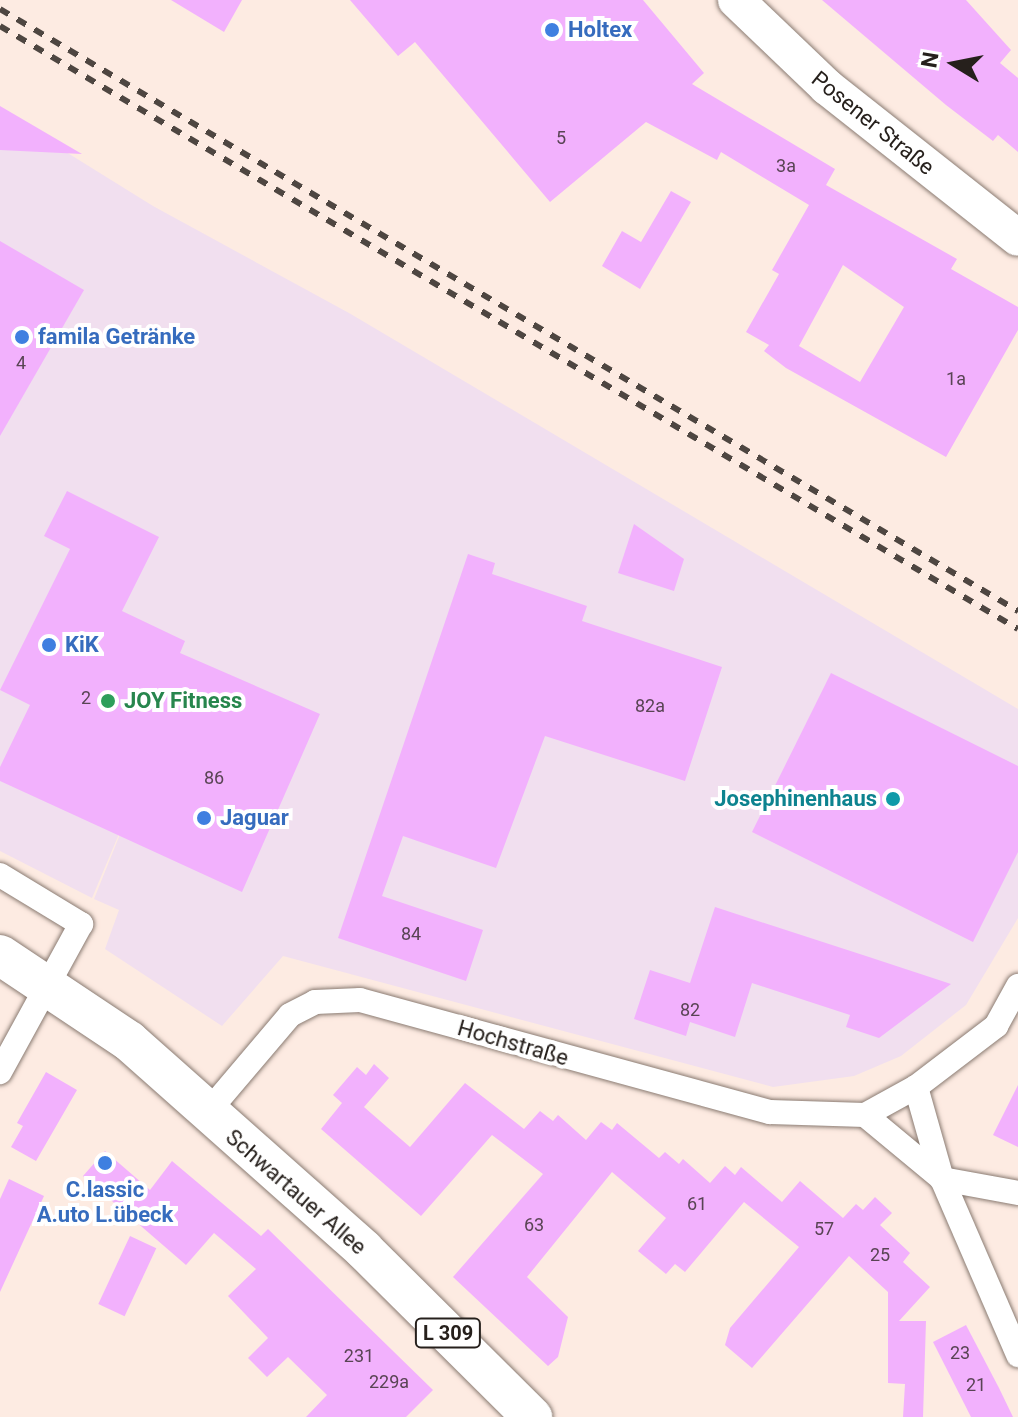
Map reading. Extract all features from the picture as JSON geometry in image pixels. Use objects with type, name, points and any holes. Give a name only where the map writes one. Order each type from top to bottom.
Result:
[{"type":"main road","name":"L 309","points":[[0,955],[46,982]]},
{"type":"main road","name":"Schwartauer Allee","points":[[46,982],[129,1041],[364,1250],[532,1417]]},
{"type":"street","name":"Posener Straße","points":[[736,0],[827,87],[1018,238]]},
{"type":"street","points":[[0,875],[81,924],[46,982],[0,1072]]},
{"type":"street","points":[[1018,986],[996,1026],[916,1087],[865,1115],[942,1179],[1018,1193]]},
{"type":"street","name":"Hochstraße","points":[[207,1113],[290,1015],[315,1002],[360,1000],[770,1112],[865,1115]]},
{"type":"street","points":[[916,1087],[942,1179],[1018,1355]]},
{"type":"shaded area","points":[[0,111],[153,206],[349,313],[1018,709],[1018,918],[966,1005],[901,1056],[854,1076],[773,1087],[283,956],[222,1026],[105,949],[119,910],[94,899],[143,777],[92,898],[0,851]]},
{"type":"building","points":[[171,0],[242,0],[224,32]]},
{"type":"building","points":[[350,0],[643,0],[704,73],[692,84],[835,169],[826,185],[957,259],[951,269],[1018,307],[1018,330],[946,457],[786,368],[764,351],[769,345],[746,332],[779,274],[772,270],[809,205],[721,152],[717,160],[646,122],[550,202],[415,42],[398,56]],"holes":[[[843,265],[904,307],[860,382],[799,346]]]},
{"type":"building","points":[[822,0],[966,0],[1011,50],[1000,63],[1018,78],[1018,152],[998,135],[993,141],[946,105]]},
{"type":"building","points":[[0,106],[82,154],[0,150]]},
{"type":"building","points":[[671,191],[691,202],[640,289],[602,266],[622,231],[641,242]]},
{"type":"building","points":[[0,241],[84,290],[0,436]]},
{"type":"building","points":[[67,491],[159,537],[122,611],[185,641],[180,653],[320,714],[242,892],[0,781],[0,767],[30,705],[0,690],[70,549],[44,536]]},
{"type":"building","points":[[634,524],[684,559],[674,591],[618,573]]},
{"type":"building","points":[[468,554],[495,563],[492,574],[587,606],[582,621],[722,667],[685,781],[545,736],[496,868],[403,836],[382,896],[483,930],[466,981],[338,938]]},
{"type":"building","name":"Josephinenhaus","points":[[831,673],[1018,766],[1018,852],[973,942],[752,832]]},
{"type":"building","points":[[715,907],[951,984],[879,1038],[846,1027],[850,1015],[752,983],[735,1037],[690,1022],[686,1036],[634,1019],[650,970],[690,983]]},
{"type":"building","points":[[374,1064],[389,1078],[364,1107],[410,1147],[465,1083],[524,1129],[540,1111],[553,1121],[558,1115],[586,1140],[601,1122],[612,1130],[617,1123],[659,1158],[665,1152],[679,1164],[683,1159],[710,1183],[725,1166],[735,1175],[741,1167],[782,1202],[800,1181],[843,1218],[856,1204],[863,1210],[875,1197],[892,1213],[880,1225],[910,1253],[903,1262],[930,1287],[899,1321],[926,1321],[923,1417],[903,1417],[905,1384],[888,1383],[888,1292],[849,1256],[752,1368],[725,1345],[730,1328],[799,1247],[744,1202],[685,1272],[675,1264],[666,1274],[638,1251],[666,1218],[612,1172],[527,1277],[568,1317],[558,1357],[548,1366],[453,1277],[543,1174],[492,1135],[421,1216],[321,1129],[342,1103],[333,1095],[357,1067],[366,1075]]},
{"type":"building","points":[[46,1072],[77,1090],[36,1161],[11,1147],[23,1126],[17,1123]]},
{"type":"building","points":[[1018,1085],[1018,1147],[993,1135]]},
{"type":"building","points":[[105,1151],[150,1190],[172,1161],[261,1236],[268,1229],[433,1390],[406,1417],[306,1417],[327,1395],[288,1357],[267,1377],[248,1358],[268,1338],[228,1296],[256,1269],[214,1233],[186,1265],[83,1176]]},
{"type":"building","points":[[9,1179],[44,1196],[0,1292],[0,1199]]},
{"type":"building","points":[[130,1236],[156,1248],[125,1316],[98,1304]]},
{"type":"building","points":[[966,1325],[1013,1417],[971,1417],[933,1342]]},
{"type":"railway","points":[[0,9],[1018,611]]},
{"type":"railway","points":[[0,26],[1018,629]]},
{"type":"place","name":"Holtex","points":[[552,30]]},
{"type":"place","name":"famila Getränke","points":[[22,337]]},
{"type":"place","name":"KiK","points":[[49,645]]},
{"type":"place","name":"JOY Fitness","points":[[108,701]]},
{"type":"place","name":"Josephinenhaus","points":[[893,799]]},
{"type":"place","name":"Jaguar","points":[[204,818]]},
{"type":"place","name":"C.lassic A.uto L.übeck","points":[[105,1163]]}]
